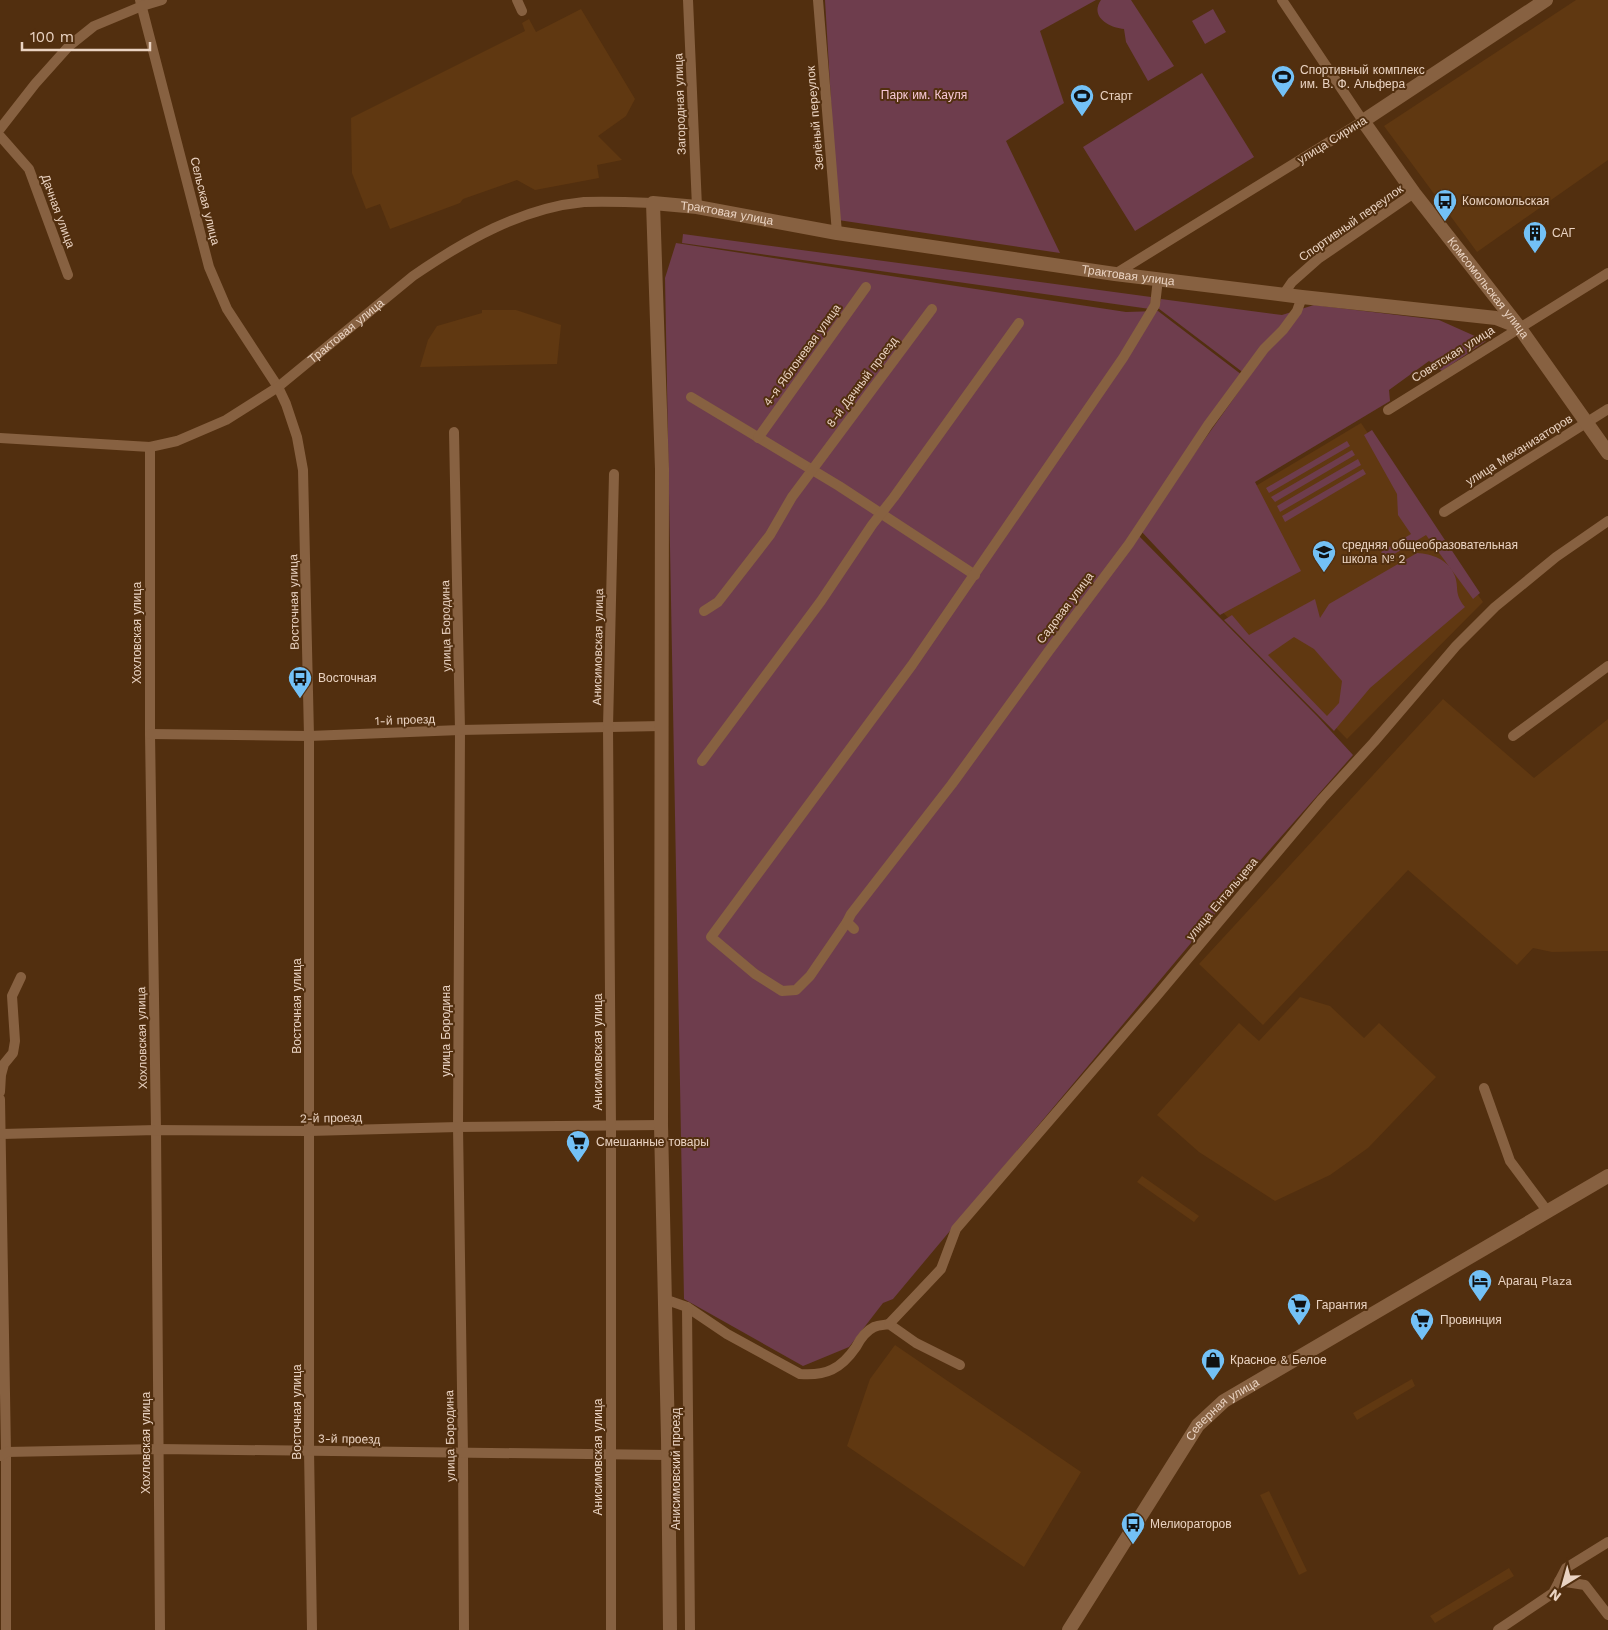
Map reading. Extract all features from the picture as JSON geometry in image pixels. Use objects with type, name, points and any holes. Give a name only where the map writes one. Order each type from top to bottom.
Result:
[{"type":"street","points":[[0,129],[68,46],[94,26],[141,3],[162,0]]},
{"type":"street","points":[[517,0],[522,11]]},
{"type":"street","name":"Загородная улица","points":[[688,0],[697,207]]},
{"type":"street","name":"Зелёный переулок","points":[[818,0],[837,234]]},
{"type":"street","name":"Комсомольская улица","points":[[1282,0],[1414,193],[1519,327],[1608,453]]},
{"type":"street","name":"улица Сирина","points":[[1115,274],[1363,121],[1546,0]]},
{"type":"street","name":"Сельская улица","points":[[141,3],[209,267],[227,309],[278,387]]},
{"type":"street","name":"Дачная улица","points":[[0,136],[29,169],[68,275]]},
{"type":"street","name":"Спортивный переулок","points":[[1283,295],[1292,282],[1318,259],[1414,193]]},
{"type":"street","name":"Трактовая улица","points":[[0,438],[150,446],[177,441],[226,420],[278,387],[412,276],[435,260],[498,225],[539,210],[584,202],[653,203],[697,207],[837,234],[1115,274],[1283,295],[1496,318],[1519,327]]},
{"type":"street","points":[[653,203],[662,469],[661,1125],[670,1630]]},
{"type":"street","name":"Советская улица","points":[[1388,410],[1608,273]]},
{"type":"street","points":[[691,397],[882,513],[975,575],[1124,358],[1155,305],[1158,279]]},
{"type":"street","name":"4-я Яблоневая улица","points":[[758,438],[866,287]]},
{"type":"street","name":"Садовая улица","points":[[975,575],[912,666],[711,937],[755,974],[782,991],[796,990],[810,976],[851,925],[851,914],[952,784],[1129,544],[1208,425],[1264,349],[1283,330],[1297,311],[1302,297]]},
{"type":"street","name":"8-й Дачный проезд","points":[[704,611],[718,602],[770,535],[792,497],[932,309]]},
{"type":"street","points":[[702,761],[821,601],[1019,323]]},
{"type":"street","name":"Восточная улица","points":[[278,387],[297,437],[303,470],[309,736],[309,1450],[312,1630]]},
{"type":"street","name":"улица Механизаторов","points":[[1444,512],[1608,408]]},
{"type":"street","name":"улица Бородина","points":[[454,432],[460,730],[458,1127],[464,1630]]},
{"type":"street","name":"Хохловская улица","points":[[150,446],[150,734],[156,1130],[160,1630]]},
{"type":"street","name":"Анисимовская улица","points":[[611,1630],[611,1126],[608,727],[614,474]]},
{"type":"street","name":"улица Ентальцева","points":[[890,1324],[941,1269],[956,1230],[1155,998],[1322,799],[1456,646],[1495,607],[1556,557],[1608,521]]},
{"type":"street","points":[[1513,736],[1608,666]]},
{"type":"street","name":"1-й проезд","points":[[150,734],[309,736],[460,730],[662,726]]},
{"type":"street","points":[[0,1092],[4,1064],[13,1053],[15,1041],[12,996],[21,977]]},
{"type":"street","points":[[1484,1088],[1510,1161],[1548,1212]]},
{"type":"street","points":[[0,1099],[2,1134],[3,1454],[6,1630]]},
{"type":"street","name":"2-й проезд","points":[[2,1134],[156,1130],[309,1131],[661,1125]]},
{"type":"street","name":"Северная улица","points":[[1069,1630],[1198,1425],[1224,1401],[1608,1176]]},
{"type":"street","points":[[664,1299],[687,1307],[727,1334],[800,1374],[811,1375],[837,1368],[847,1359],[862,1337],[874,1327],[890,1324],[916,1343],[960,1365]]},
{"type":"street","name":"Анисимовский проезд","points":[[687,1307],[690,1630]]},
{"type":"street","name":"3-й проезд","points":[[3,1454],[159,1449],[668,1455]]},
{"type":"street","points":[[1498,1630],[1553,1593],[1566,1568],[1608,1542]]},
{"type":"street","points":[[1559,1580],[1585,1585],[1608,1614]]},
{"type":"shaded area","points":[[1576,0],[1608,0],[1608,160],[1477,252],[1384,126]]},
{"type":"shaded area","points":[[581,9],[635,99],[626,116],[598,136],[622,160],[597,165],[599,178],[535,190],[517,180],[463,199],[460,203],[390,229],[380,204],[366,209],[352,173],[351,118],[525,31],[522,23],[529,19],[536,32]]},
{"type":"shaded area","points":[[482,310],[516,310],[561,325],[557,364],[420,367],[428,340],[437,326],[482,313]]},
{"type":"shaded area","name":"средняя общеобразовательная школа № 2","points":[[1361,423],[1483,602],[1347,739],[1157,545]]},
{"type":"shaded area","points":[[1443,699],[1534,778],[1608,719],[1608,951],[1552,952],[1533,948],[1517,965],[1408,870],[1263,1025],[1199,964]]},
{"type":"shaded area","points":[[1300,997],[1330,1006],[1364,1038],[1379,1023],[1436,1077],[1368,1148],[1330,1175],[1275,1201],[1199,1152],[1157,1115],[1239,1023],[1259,1041]]},
{"type":"shaded area","points":[[1142,1176],[1199,1216],[1194,1222],[1137,1182]]},
{"type":"shaded area","points":[[895,1345],[1081,1472],[1024,1567],[847,1446],[870,1379]]},
{"type":"shaded area","points":[[1412,1379],[1415,1386],[1357,1420],[1353,1413]]},
{"type":"shaded area","points":[[1269,1491],[1307,1571],[1299,1575],[1260,1495]]},
{"type":"shaded area","points":[[1509,1568],[1514,1576],[1435,1623],[1430,1616]]},
{"type":"green space","name":"Парк им. Кауля","points":[[825,0],[1096,0],[1040,31],[1064,103],[1006,141],[1060,253],[838,220]]},
{"type":"green space","points":[[1101,0],[1131,0],[1174,66],[1148,81],[1126,42],[1124,29],[1107,24],[1099,16],[1098,6]]},
{"type":"green space","points":[[1213,9],[1226,32],[1205,44],[1192,21]]},
{"type":"green space","points":[[1202,73],[1254,157],[1135,231],[1083,147]]},
{"type":"green space","points":[[683,234],[1151,297],[1150,309],[682,243]]},
{"type":"green space","points":[[676,243],[1126,312],[1158,311],[1246,378],[1135,532],[1318,717],[1353,755],[1258,863],[893,1299],[883,1303],[849,1347],[803,1366],[684,1299],[665,278]]},
{"type":"green space","points":[[1161,299],[1282,315],[1314,305],[1439,320],[1486,341],[1442,371],[1429,361],[1389,390],[1390,401],[1255,482],[1301,571],[1220,615],[1140,530],[1249,377],[1158,308]]},
{"type":"green space","points":[[1372,430],[1480,593],[1473,599],[1426,535],[1386,559],[1381,552],[1411,534],[1398,515],[1397,494],[1364,435]]},
{"type":"green space","points":[[1347,441],[1350,446],[1269,493],[1266,488]]},
{"type":"green space","points":[[1352,450],[1355,455],[1275,502],[1271,497]]},
{"type":"green space","points":[[1358,459],[1361,465],[1280,512],[1277,506]]},
{"type":"green space","points":[[1363,469],[1366,474],[1285,522],[1282,516]]},
{"type":"green space","points":[[1417,553],[1438,558],[1451,569],[1456,579],[1459,598],[1465,607],[1370,688],[1334,731],[1224,620],[1232,615],[1249,635],[1315,599],[1320,618],[1329,604]],"holes":[[[1294,637],[1314,649],[1342,681],[1339,703],[1327,716],[1268,655]]]},
{"type":"place","name":"Спортивный комплекс им. В. Ф. Альфера","points":[[1283,98]]},
{"type":"place","name":"Старт","points":[[1082,117]]},
{"type":"place","name":"Комсомольская","points":[[1445,222]]},
{"type":"place","name":"САГ","points":[[1535,254]]},
{"type":"place","name":"средняя общеобразовательная школа № 2","points":[[1324,573]]},
{"type":"place","name":"Восточная","points":[[300,699]]},
{"type":"place","name":"Смешанные товары","points":[[578,1163]]},
{"type":"place","name":"Арагац Plaza","points":[[1480,1302]]},
{"type":"place","name":"Гарантия","points":[[1299,1326]]},
{"type":"place","name":"Провинция","points":[[1422,1341]]},
{"type":"place","name":"Красное & Белое","points":[[1213,1381]]},
{"type":"place","name":"Мелиораторов","points":[[1133,1545]]}]
